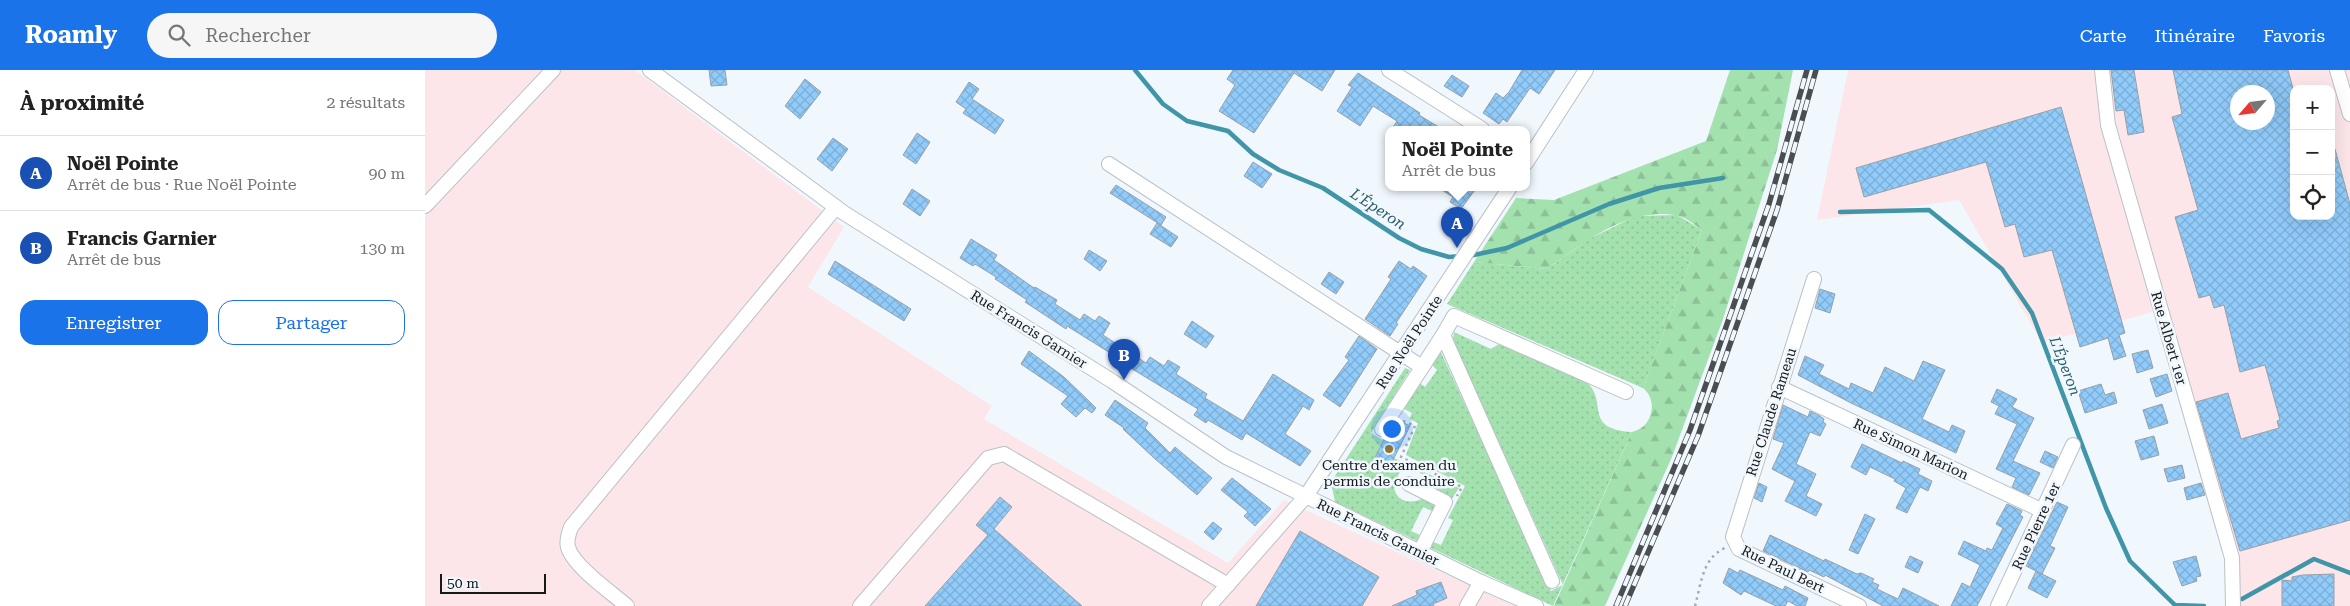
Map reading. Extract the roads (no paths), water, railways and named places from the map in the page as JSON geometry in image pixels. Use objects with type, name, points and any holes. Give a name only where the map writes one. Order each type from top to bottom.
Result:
[{"type":"street","points":[[425,206],[553,70]]},
{"type":"street","name":"Rue Francis Garnier","points":[[650,70],[836,207],[1112,381],[1226,457],[1481,582],[1536,606]]},
{"type":"street","points":[[1389,70],[1476,126]]},
{"type":"street","points":[[1530,155],[1586,70]]},
{"type":"street","name":"Rue Albert 1er","points":[[2102,70],[2108,126],[2232,558],[2233,606]]},
{"type":"street","points":[[2337,70],[2350,114]]},
{"type":"street","points":[[1109,164],[1422,367]]},
{"type":"street","name":"Rue Noël Pointe","points":[[1209,606],[1306,496],[1507,191]]},
{"type":"street","points":[[627,606],[576,561],[568,547],[571,527],[836,207]]},
{"type":"street","name":"Rue Claude Rameau","points":[[1735,544],[1733,534],[1814,279]]},
{"type":"street","points":[[1382,430],[1454,316],[1626,392]]},
{"type":"street","points":[[1443,335],[1552,581]]},
{"type":"street","name":"Rue Simon Marion","points":[[1779,387],[2043,511]]},
{"type":"street","name":"Rue Pierre 1er","points":[[1998,606],[2073,445]]},
{"type":"street","points":[[860,606],[988,458],[1004,454],[1228,584]]},
{"type":"street","points":[[1409,484],[1445,502],[1420,552]]},
{"type":"street","name":"Rue Paul Bert","points":[[1735,544],[1739,548],[1859,606]]},
{"type":"street","points":[[1467,606],[1481,582]]},
{"type":"waterway","name":"L'Éperon","points":[[1135,70],[1163,104],[1187,121],[1228,131],[1253,154],[1279,170],[1323,188],[1399,238],[1421,249],[1449,257],[1461,256]]},
{"type":"waterway","name":"L'Éperon","points":[[1469,256],[1507,248],[1609,204],[1659,188],[1723,178]]},
{"type":"waterway","name":"L'Éperon","points":[[1840,212],[1929,210],[2002,269],[2032,313],[2106,508],[2130,561],[2175,605],[2204,606]]},
{"type":"waterway","name":"L'Éperon","points":[[2242,599],[2314,559],[2350,573]]},
{"type":"railway","points":[[1616,606],[1690,430],[1769,204],[1807,70]]},
{"type":"railway","points":[[1625,606],[1698,436],[1777,210],[1816,70]]},
{"type":"place","name":"Noël Pointe","points":[[1457,248]]},
{"type":"place","name":"Francis Garnier","points":[[1124,380]]},
{"type":"place","name":"Centre d'examen du permis de conduire","points":[[1389,449]]}]
